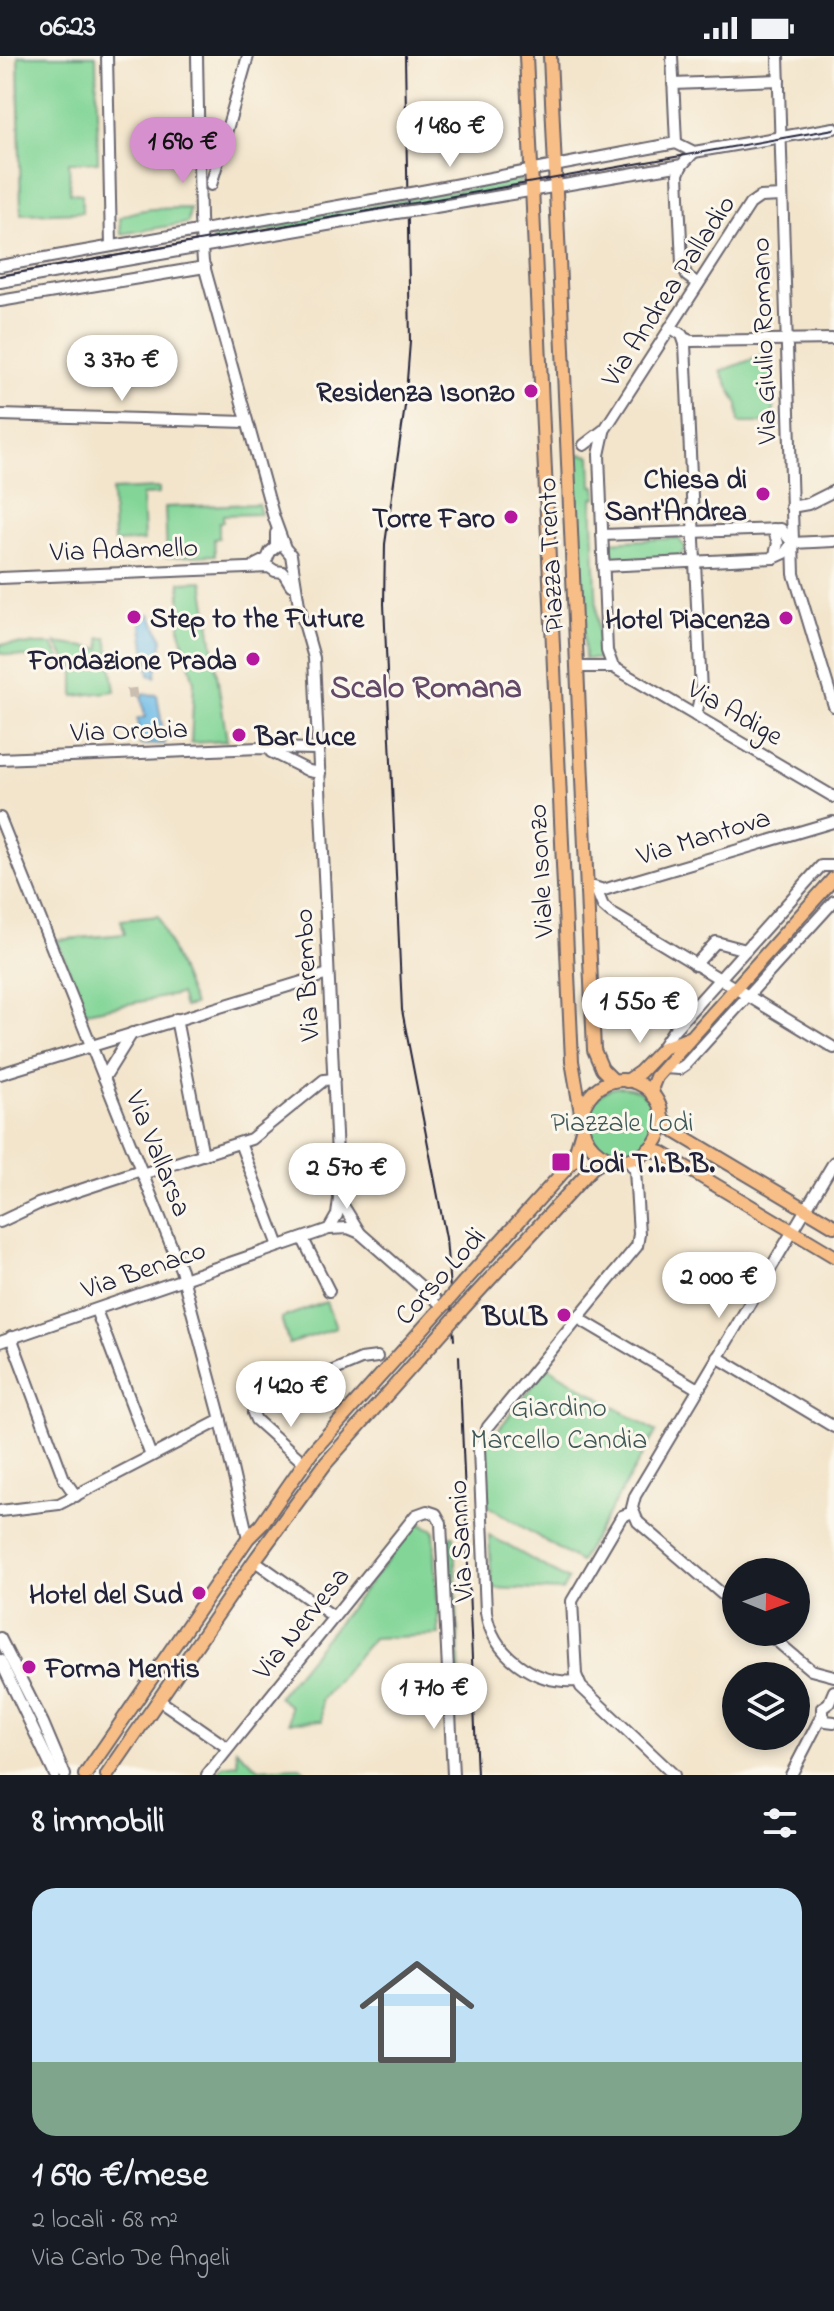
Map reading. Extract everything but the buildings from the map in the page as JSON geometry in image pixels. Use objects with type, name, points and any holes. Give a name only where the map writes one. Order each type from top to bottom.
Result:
[{"type":"main road","points":[[526,56],[544,446],[568,445],[550,56]]},
{"type":"main road","name":"Piazza Trento","points":[[568,445],[584,666]]},
{"type":"main road","name":"Piazza Trento","points":[[544,446],[554,668]]},
{"type":"main road","points":[[554,668],[584,666]]},
{"type":"main road","name":"Viale Isonzo","points":[[584,666],[594,1050],[598,1063],[621,1081]]},
{"type":"main road","name":"Viale Isonzo","points":[[554,668],[572,1061],[582,1123]]},
{"type":"main road","points":[[693,1036],[661,1049],[640,1072],[593,1092],[586,1104],[582,1123],[590,1145],[608,1158],[628,1160],[649,1149],[661,1124],[653,1096],[654,1080],[834,878]]},
{"type":"main road","points":[[621,1081],[641,1085],[653,1096]]},
{"type":"main road","name":"Corso Lodi","points":[[85,1775],[248,1538],[261,1525],[304,1463],[573,1161],[580,1144],[582,1123]]},
{"type":"main road","points":[[661,1124],[834,1226]]},
{"type":"main road","points":[[649,1149],[662,1153],[834,1256]]},
{"type":"main road","name":"Corso Lodi","points":[[107,1775],[278,1527],[326,1463],[598,1162],[608,1158]]},
{"type":"main road","points":[[261,1525],[278,1527]]},
{"type":"main road","points":[[234,1559],[255,1561]]},
{"type":"main road","points":[[144,1689],[159,1700]]},
{"type":"street","points":[[107,56],[111,246]]},
{"type":"street","points":[[197,56],[200,230],[205,267],[281,548],[291,555],[287,568],[275,571],[268,563],[270,552],[281,548]]},
{"type":"street","points":[[211,185],[248,56]]},
{"type":"street","points":[[672,56],[676,143]]},
{"type":"street","name":"Via Giulio Romano","points":[[778,56],[794,574],[834,706]]},
{"type":"street","points":[[673,84],[779,80]]},
{"type":"street","points":[[0,282],[418,210],[676,143],[694,152],[834,128]]},
{"type":"street","points":[[694,152],[678,174],[682,264],[687,276],[698,284]]},
{"type":"street","points":[[199,157],[219,157]]},
{"type":"street","points":[[0,266],[417,192],[682,165]]},
{"type":"street","name":"Via Andrea Palladio","points":[[605,429],[751,202],[760,197],[782,196]]},
{"type":"street","points":[[200,212],[211,221],[223,225]]},
{"type":"street","points":[[0,301],[205,267],[225,243]]},
{"type":"street","points":[[670,327],[691,341],[834,339]]},
{"type":"street","points":[[684,338],[701,692],[696,716]]},
{"type":"street","points":[[0,415],[247,422]]},
{"type":"street","name":"Piazza Trento","points":[[584,445],[605,429]]},
{"type":"street","name":"Piazza Trento","points":[[584,666],[613,667],[607,651],[599,455],[605,429]]},
{"type":"street","name":"Piazza Trento","points":[[568,445],[592,447],[599,455]]},
{"type":"street","points":[[791,507],[808,504],[834,491]]},
{"type":"street","points":[[773,529],[778,543],[774,558]]},
{"type":"street","points":[[602,535],[781,529],[792,543]]},
{"type":"street","points":[[792,543],[834,541]]},
{"type":"street","points":[[603,566],[774,558],[785,553],[792,543]]},
{"type":"street","name":"Via Adamello","points":[[0,578],[249,567],[268,563]]},
{"type":"street","name":"Via Brembo","points":[[287,568],[314,658],[339,1199],[337,1215],[329,1229]]},
{"type":"street","name":"Piazza Trento","points":[[584,666],[602,661],[607,651]]},
{"type":"street","name":"Via Adige","points":[[613,667],[834,797]]},
{"type":"street","points":[[259,748],[320,773]]},
{"type":"street","name":"Via Orobia","points":[[0,759],[259,748],[319,749]]},
{"type":"street","points":[[293,762],[293,756],[300,750]]},
{"type":"street","points":[[834,811],[834,824]]},
{"type":"street","name":"Via Vallarsa","points":[[0,818],[184,1279],[245,1515],[248,1538]]},
{"type":"street","name":"Via Mantova","points":[[592,886],[608,889],[834,824]]},
{"type":"street","points":[[661,1049],[673,1031],[821,866],[834,866]]},
{"type":"street","points":[[592,886],[606,910],[834,1048]]},
{"type":"street","points":[[664,1068],[679,1069],[685,1065],[834,901]]},
{"type":"street","points":[[695,965],[716,942],[746,950]]},
{"type":"street","points":[[0,1074],[328,974]]},
{"type":"street","points":[[176,1019],[203,1155]]},
{"type":"street","points":[[104,1078],[132,1033]]},
{"type":"street","points":[[0,1222],[38,1204],[251,1139],[324,1080],[334,1079]]},
{"type":"street","points":[[240,1143],[279,1246]]},
{"type":"street","name":"Via Sannio","points":[[577,1681],[559,1680],[526,1668],[508,1656],[492,1637],[486,1612],[479,1451],[488,1427],[638,1244],[635,1170],[634,1164],[628,1160]]},
{"type":"street","points":[[722,1594],[638,1522],[633,1512],[635,1496],[834,1162]]},
{"type":"street","name":"Via Brembo","points":[[339,1199],[360,1233],[443,1306]]},
{"type":"street","name":"Via Benaco","points":[[5,1339],[329,1229],[348,1228],[360,1233]]},
{"type":"street","points":[[303,1239],[329,1291]]},
{"type":"street","points":[[96,1310],[151,1456]]},
{"type":"street","points":[[578,1318],[698,1389]]},
{"type":"street","points":[[5,1339],[64,1479],[76,1496]]},
{"type":"street","points":[[304,1463],[258,1421],[254,1408],[361,1359],[377,1357]]},
{"type":"street","points":[[717,1357],[834,1427]]},
{"type":"street","points":[[0,1511],[53,1506],[221,1420]]},
{"type":"street","name":"Via Nervesa","points":[[207,1775],[416,1515],[427,1511],[436,1514],[441,1523],[453,1775]]},
{"type":"street","points":[[633,1512],[622,1516],[572,1601],[577,1681],[674,1775]]},
{"type":"street","points":[[245,1515],[261,1525]]},
{"type":"street","points":[[255,1561],[334,1617]]},
{"type":"street","points":[[0,1638],[65,1774]]},
{"type":"street","points":[[783,1646],[811,1670],[834,1676]]},
{"type":"street","points":[[0,1660],[65,1774]]},
{"type":"street","points":[[791,1775],[806,1744],[830,1721],[822,1708],[832,1703],[834,1691]]},
{"type":"street","points":[[159,1700],[228,1748]]},
{"type":"green space","points":[[18,56],[96,56],[98,162],[69,162],[70,193],[82,194],[82,212],[21,214]]},
{"type":"green space","points":[[522,179],[517,187],[212,241],[212,234]]},
{"type":"green space","points":[[190,208],[188,223],[121,234],[120,218],[128,214],[154,209]]},
{"type":"green space","points":[[772,352],[774,423],[739,423],[738,405],[721,371]]},
{"type":"green space","points":[[581,454],[591,456],[592,486],[596,486],[597,497],[592,498],[599,659],[585,659],[575,459]]},
{"type":"green space","points":[[159,488],[159,494],[142,495],[144,541],[114,542],[112,490]]},
{"type":"green space","points":[[258,504],[261,514],[223,515],[223,522],[219,522],[219,538],[214,539],[215,555],[167,557],[165,507]]},
{"type":"green space","points":[[678,538],[686,548],[679,557],[609,560],[608,542]]},
{"type":"green space","points":[[203,581],[227,741],[191,743],[194,682],[180,630],[180,582]]},
{"type":"green space","points":[[100,638],[107,638],[115,691],[74,696],[74,667],[70,666],[56,643],[101,649]]},
{"type":"green space","points":[[0,644],[53,645],[64,666],[0,653]]},
{"type":"green space","points":[[158,916],[194,1005],[184,1007],[180,994],[86,1012],[57,940],[125,934],[121,920]]},
{"type":"green space","name":"Piazzale Lodi","points":[[622,1087],[646,1097],[656,1121],[646,1145],[622,1155],[598,1145],[588,1121],[598,1097]]},
{"type":"green space","points":[[326,1302],[336,1328],[289,1344],[281,1318]]},
{"type":"green space","name":"Giardino Marcello Candia","points":[[548,1367],[656,1432],[580,1562],[488,1506],[487,1444]]},
{"type":"green space","points":[[418,1523],[434,1530],[439,1635],[373,1638],[321,1700],[322,1721],[289,1722],[290,1706],[278,1697]]},
{"type":"green space","name":"Giardino Marcello Candia","points":[[489,1535],[568,1580],[562,1591],[492,1588]]},
{"type":"green space","points":[[449,1536],[454,1536],[461,1707],[457,1708]]},
{"type":"green space","points":[[236,1749],[259,1769],[300,1767],[310,1775],[216,1775],[223,1766],[238,1764]]},
{"type":"water","points":[[150,614],[163,640],[155,677],[149,675],[141,620]]},
{"type":"water","points":[[141,694],[157,695],[165,744],[140,745],[137,719],[145,717]]},
{"type":"tunnel","points":[[127,694],[141,692]]},
{"type":"tram line","points":[[0,276],[834,129]]},
{"type":"railway","points":[[405,56],[410,342],[405,406],[385,544],[384,604],[402,1010],[446,1238],[454,1340]]},
{"type":"railway","points":[[459,1356],[477,1775]]},
{"type":"place","name":"Residenza Isonzo","points":[[531,391]]},
{"type":"place","name":"Chiesa di Sant'Andrea","points":[[763,494]]},
{"type":"place","name":"Torre Faro","points":[[511,517]]},
{"type":"place","name":"Step to the Future","points":[[134,617]]},
{"type":"place","name":"Hotel Piacenza","points":[[786,618]]},
{"type":"place","name":"Fondazione Prada","points":[[253,659]]},
{"type":"place","name":"Bar Luce","points":[[239,735]]},
{"type":"place","name":"Lodi T.I.B.B.","points":[[561,1162]]},
{"type":"place","name":"BULB","points":[[564,1315]]},
{"type":"place","name":"Hotel del Sud","points":[[199,1593]]},
{"type":"place","name":"Forma Mentis","points":[[29,1667]]},
{"type":"district","name":"Scalo Romana","points":[[426,686]]}]
